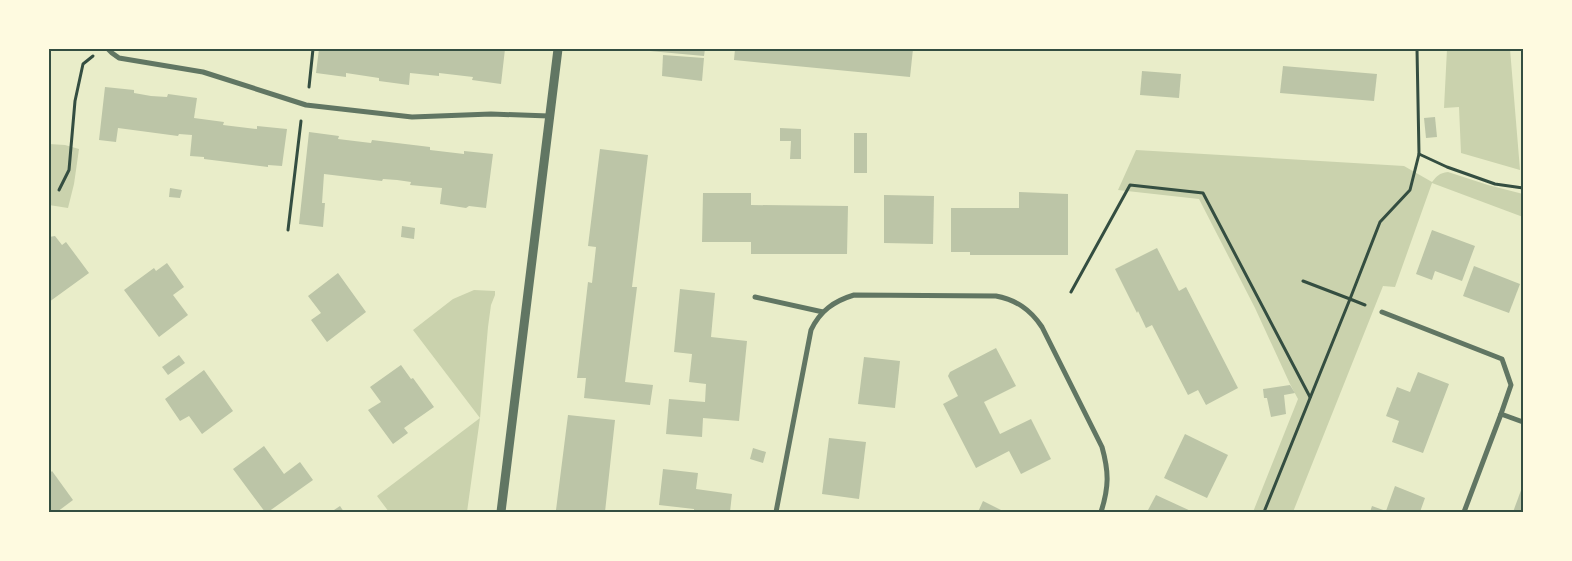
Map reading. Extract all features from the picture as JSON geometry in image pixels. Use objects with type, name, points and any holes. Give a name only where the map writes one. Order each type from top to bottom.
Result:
[{"type":"street","points":[[108,49],[120,58],[203,72],[306,105],[412,117],[491,114],[548,116]]},
{"type":"street","points":[[501,512],[548,116],[558,49]]},
{"type":"street","points":[[776,512],[809,341],[816,320],[837,301],[854,295],[996,296],[1007,298],[1026,308],[1035,317],[1044,331],[1102,447],[1107,462],[1108,478],[1106,496],[1101,512]]},
{"type":"street","points":[[755,297],[823,312]]},
{"type":"street","points":[[1382,312],[1502,359],[1511,385],[1464,512]]},
{"type":"street","points":[[1501,414],[1523,422]]},
{"type":"path","points":[[308,87],[313,49]]},
{"type":"path","points":[[1264,512],[1380,222],[1410,190],[1419,154],[1417,49]]},
{"type":"path","points":[[59,190],[69,170],[75,101],[83,64],[93,56]]},
{"type":"path","points":[[288,230],[302,116]]},
{"type":"path","points":[[1419,154],[1447,167],[1495,184],[1523,188]]},
{"type":"path","points":[[1071,292],[1130,185],[1203,193],[1310,397]]},
{"type":"path","points":[[1303,281],[1371,307]]},
{"type":"green space","points":[[1447,49],[1510,49],[1520,170],[1461,153],[1459,107],[1444,108]]},
{"type":"green space","points":[[49,144],[65,145],[79,149],[68,208],[49,205]]},
{"type":"green space","points":[[1136,150],[1404,166],[1432,182],[1438,175],[1448,172],[1523,194],[1523,217],[1432,183],[1395,287],[1383,286],[1293,512],[1253,512],[1298,399],[1255,308],[1199,199],[1118,190]]},
{"type":"green space","points":[[474,290],[495,291],[488,327],[480,418],[413,330],[453,299]]},
{"type":"green space","points":[[480,418],[467,512],[389,512],[377,496]]},
{"type":"building","points":[[319,49],[505,49],[501,84],[472,80],[473,77],[439,73],[439,76],[410,73],[409,85],[379,81],[379,78],[346,73],[346,77],[316,73]]},
{"type":"building","points":[[639,49],[705,49],[704,56]]},
{"type":"building","points":[[735,49],[913,49],[910,77],[734,60]]},
{"type":"building","points":[[663,55],[704,58],[702,81],[662,76]]},
{"type":"building","points":[[1283,66],[1377,74],[1374,101],[1280,93]]},
{"type":"building","points":[[1142,71],[1181,74],[1179,98],[1140,95]]},
{"type":"building","points":[[105,87],[134,90],[134,93],[151,96],[167,97],[168,94],[197,98],[194,118],[224,122],[223,125],[257,129],[257,126],[287,129],[282,166],[268,165],[268,167],[190,156],[192,135],[179,134],[178,136],[118,128],[116,142],[99,140]]},
{"type":"building","points":[[1435,117],[1437,137],[1426,138],[1424,118]]},
{"type":"building","points":[[780,128],[801,129],[801,159],[790,159],[791,141],[780,141]]},
{"type":"building","points":[[309,132],[339,136],[338,139],[371,143],[372,140],[430,147],[430,150],[464,154],[464,151],[493,154],[486,208],[469,206],[466,208],[440,204],[442,188],[410,185],[411,182],[397,180],[383,179],[382,181],[324,174],[322,203],[325,203],[323,227],[299,224]]},
{"type":"building","points":[[854,133],[867,133],[867,173],[854,173]]},
{"type":"building","points":[[600,149],[648,155],[632,287],[637,287],[625,382],[653,385],[650,405],[584,398],[586,378],[577,378],[588,282],[592,283],[596,247],[588,246]]},
{"type":"building","points":[[170,188],[182,190],[180,198],[169,197]]},
{"type":"building","points":[[1019,192],[1068,194],[1068,255],[970,255],[970,252],[951,252],[951,208],[1019,208]]},
{"type":"building","points":[[703,193],[751,193],[751,205],[848,206],[847,254],[751,254],[751,242],[702,242]]},
{"type":"building","points":[[884,195],[934,196],[933,244],[884,243]]},
{"type":"building","points":[[402,226],[415,228],[414,239],[401,237]]},
{"type":"building","points":[[1432,230],[1475,246],[1462,281],[1435,271],[1432,280],[1416,274]]},
{"type":"building","points":[[55,236],[62,245],[66,242],[89,273],[49,302],[49,237]]},
{"type":"building","points":[[1157,248],[1179,291],[1186,287],[1238,388],[1206,405],[1198,390],[1188,395],[1152,325],[1146,328],[1115,269]]},
{"type":"building","points":[[167,263],[184,287],[173,295],[188,315],[159,337],[124,290],[154,268],[156,271]]},
{"type":"building","points":[[1474,266],[1520,284],[1509,313],[1463,296]]},
{"type":"building","points":[[338,273],[366,312],[327,342],[311,320],[321,313],[308,296]]},
{"type":"building","points":[[680,289],[715,293],[711,337],[747,341],[739,421],[703,418],[702,437],[666,434],[669,399],[705,402],[706,384],[689,382],[692,354],[674,352]]},
{"type":"building","points":[[996,348],[1016,386],[984,402],[1000,434],[1031,419],[1051,459],[1021,474],[1009,451],[976,468],[943,404],[958,396],[948,376],[950,372]]},
{"type":"building","points":[[179,355],[185,363],[168,375],[162,367]]},
{"type":"building","points":[[864,357],[900,361],[895,408],[858,404]]},
{"type":"building","points":[[401,365],[434,407],[404,428],[408,433],[393,444],[368,410],[381,402],[370,387]]},
{"type":"building","points":[[204,370],[233,411],[202,434],[189,416],[180,421],[165,399]]},
{"type":"building","points":[[1418,372],[1449,384],[1423,453],[1392,442],[1399,421],[1386,416],[1397,387],[1410,392]]},
{"type":"building","points":[[1290,385],[1295,393],[1284,395],[1286,414],[1271,417],[1267,398],[1264,398],[1263,389]]},
{"type":"building","points":[[568,415],[615,420],[605,512],[561,512],[561,510],[556,510]]},
{"type":"building","points":[[1185,434],[1228,455],[1207,498],[1164,478]]},
{"type":"building","points":[[829,438],[866,442],[859,499],[822,494]]},
{"type":"building","points":[[264,446],[284,474],[300,462],[313,480],[268,512],[265,512],[233,469]]},
{"type":"building","points":[[753,448],[766,452],[763,463],[750,459]]},
{"type":"building","points":[[663,469],[698,473],[696,489],[732,494],[730,512],[694,512],[694,509],[659,505]]},
{"type":"building","points":[[52,471],[73,500],[57,512],[49,512],[49,474]]},
{"type":"building","points":[[1523,485],[1523,512],[1513,512],[1520,493]]},
{"type":"building","points":[[1395,486],[1425,498],[1420,512],[1370,512],[1372,506],[1386,511]]},
{"type":"building","points":[[1156,495],[1193,512],[1147,512]]},
{"type":"building","points":[[983,501],[1005,512],[978,512]]},
{"type":"building","points":[[340,506],[344,512],[331,512]]}]
